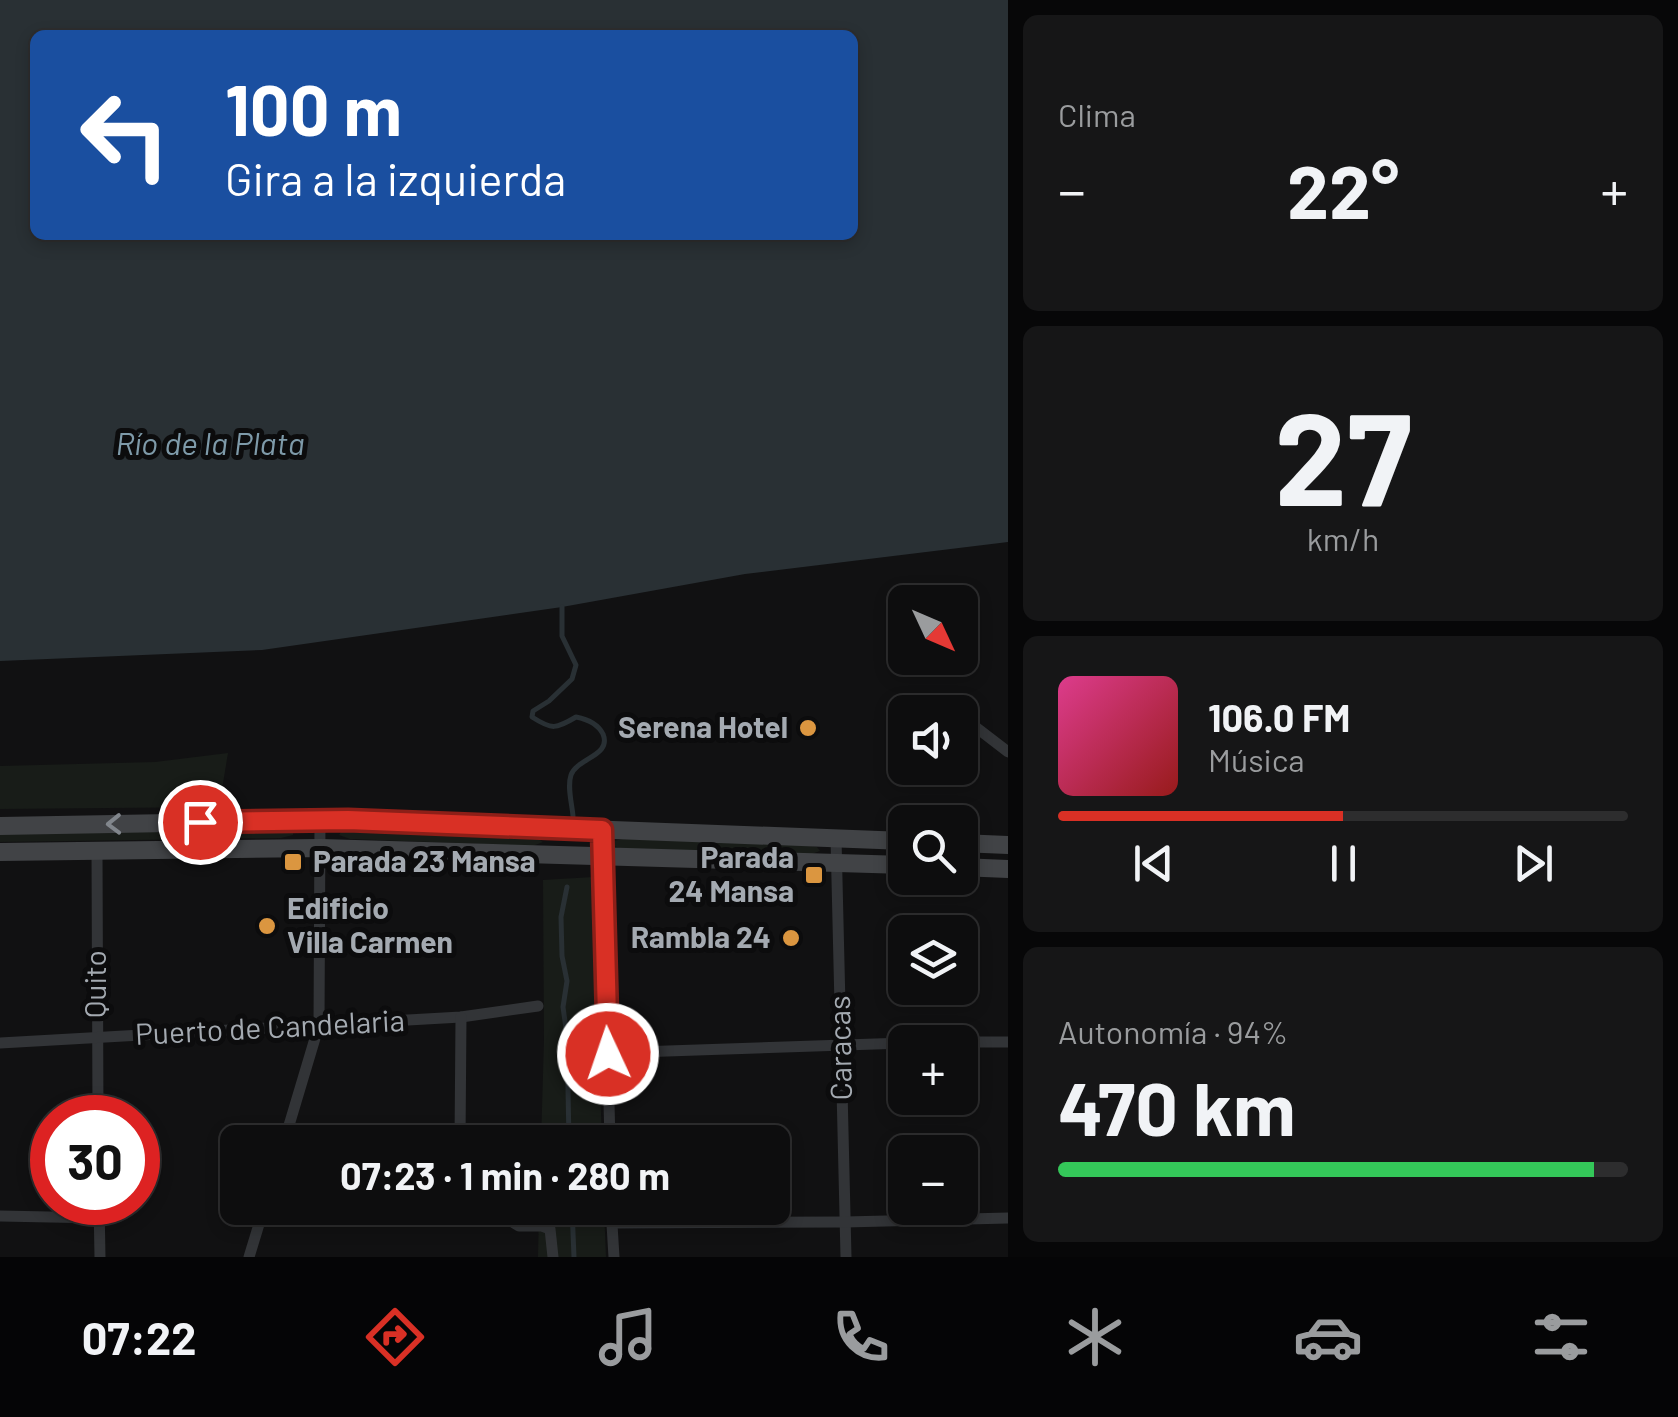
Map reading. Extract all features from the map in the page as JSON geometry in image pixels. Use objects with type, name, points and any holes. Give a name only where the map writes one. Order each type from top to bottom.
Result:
[{"type":"main road","points":[[0,826],[320,820],[888,840]]},
{"type":"main road","points":[[978,844],[1008,845]]},
{"type":"main road","points":[[0,852],[321,848],[888,864]]},
{"type":"main road","points":[[978,868],[1008,869]]},
{"type":"street","points":[[978,729],[1008,752]]},
{"type":"street","points":[[289,1125],[319,1026],[320,820]]},
{"type":"street","points":[[602,830],[610,1125]]},
{"type":"street","name":"Caracas","points":[[836,838],[846,1257]]},
{"type":"street","name":"Quito","points":[[97,851],[97,1095]]},
{"type":"street","name":"Puerto de Candelaria","points":[[0,1043],[461,1017],[538,1006]]},
{"type":"street","points":[[460,1125],[461,1017]]},
{"type":"street","points":[[978,1042],[1008,1042]]},
{"type":"street","points":[[608,1054],[888,1043]]},
{"type":"street","points":[[0,1216],[30,1217]]},
{"type":"street","points":[[790,1222],[1008,1218]]},
{"type":"street","points":[[100,1225],[100,1257]]},
{"type":"street","points":[[250,1257],[259,1225]]},
{"type":"street","points":[[517,1225],[550,1229],[553,1257]]},
{"type":"street","points":[[612,1225],[614,1257]]},
{"type":"shaded area","points":[[228,753],[219,807],[0,809],[0,766],[155,762]]},
{"type":"shaded area","points":[[281,827],[293,830],[293,835],[0,842],[0,831]]},
{"type":"shaded area","points":[[352,829],[533,836],[543,842],[533,846],[350,839],[339,835]]},
{"type":"shaded area","points":[[623,839],[805,845],[820,851],[806,856],[622,849],[611,845]]},
{"type":"shaded area","points":[[593,877],[601,1125],[542,1125],[543,880]]},
{"type":"shaded area","points":[[539,1225],[605,1225],[606,1257],[538,1257]]},
{"type":"water","name":"Río de la Plata","points":[[0,0],[1008,0],[1008,542],[745,574],[562,607],[262,650],[0,661]]},
{"type":"waterway","points":[[562,607],[562,636],[576,665],[572,679],[533,711],[532,717],[554,726],[576,717],[595,725],[603,734],[603,747],[571,775],[573,816]]},
{"type":"waterway","points":[[567,887],[561,917],[567,981],[563,1007],[569,1125]]},
{"type":"waterway","points":[[573,1225],[574,1257]]},
{"type":"place","name":"Serena Hotel","points":[[808,728]]},
{"type":"place","name":"Parada 23 Mansa","points":[[293,862]]},
{"type":"place","name":"Parada 24 Mansa","points":[[814,875]]},
{"type":"place","name":"Edificio Villa Carmen","points":[[267,926]]},
{"type":"place","name":"Rambla 24","points":[[791,938]]},
{"type":"route","points":[[200,822],[348,820],[602,830],[608,1054]]}]
